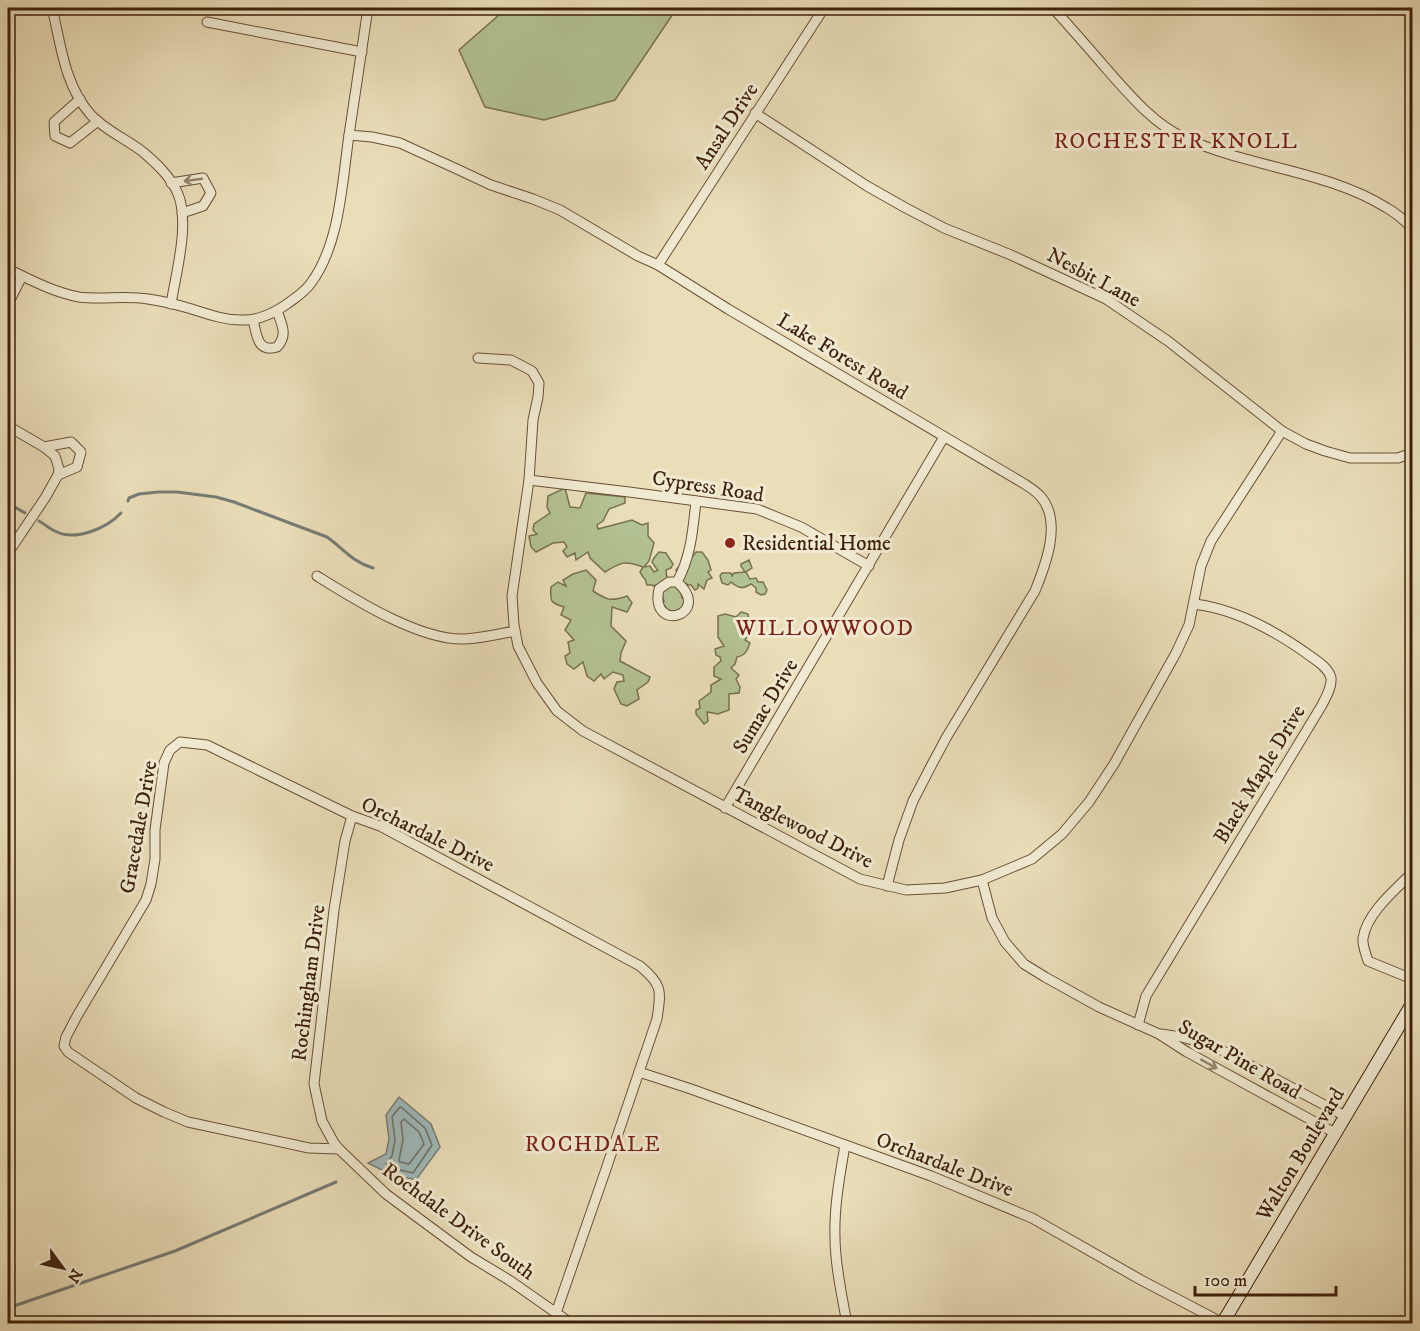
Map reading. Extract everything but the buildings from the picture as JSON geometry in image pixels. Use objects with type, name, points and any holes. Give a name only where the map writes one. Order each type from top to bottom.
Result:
[{"type":"main road","name":"Walton Boulevard","points":[[1222,1323],[1413,1004]]},
{"type":"street","points":[[52,8],[64,65],[75,92],[90,114],[163,169],[178,194],[183,232],[171,304]]},
{"type":"street","points":[[8,269],[56,291],[80,297],[146,298],[226,319],[253,320],[277,311],[295,299],[310,285],[319,271],[329,251],[338,216],[368,8]]},
{"type":"street","name":"Ansal Drive","points":[[658,265],[824,8]]},
{"type":"street","points":[[1053,8],[1133,99],[1183,138],[1231,156],[1322,180],[1356,192],[1388,208],[1413,228]]},
{"type":"street","points":[[207,22],[362,52]]},
{"type":"street","points":[[80,99],[54,122],[55,136],[70,143],[98,121]]},
{"type":"street","name":"Nesbit Lane","points":[[755,113],[867,186],[904,207],[944,228],[1011,255],[1106,299],[1168,341],[1282,431],[1306,444],[1350,458],[1398,458],[1413,453]]},
{"type":"street","name":"Lake Forest Road","points":[[349,135],[400,143],[491,185],[560,210],[638,256],[658,265],[1037,492],[1043,500],[1051,516],[1050,549],[1035,591],[946,738],[913,801],[899,840],[887,886]]},
{"type":"street","points":[[171,183],[203,178],[211,193],[203,206],[182,213]]},
{"type":"street","points":[[8,304],[22,276]]},
{"type":"street","points":[[253,320],[258,342],[265,348],[277,347],[284,337],[277,311]]},
{"type":"street","name":"Tanglewood Drive","points":[[478,357],[511,360],[532,371],[539,382],[533,420],[529,480],[512,596],[518,646],[537,683],[557,711],[583,731],[860,879],[906,890],[945,888],[982,880],[1032,859],[1062,834],[1089,801],[1114,764],[1176,653],[1189,625],[1201,566],[1210,541],[1282,431]]},
{"type":"street","points":[[8,426],[55,456],[59,469],[45,498],[8,553]]},
{"type":"street","name":"Sumac Drive","points":[[726,808],[944,437]]},
{"type":"street","points":[[44,447],[71,442],[81,453],[77,467],[58,475]]},
{"type":"street","name":"Cypress Road","points":[[529,480],[757,509],[801,527],[869,566]]},
{"type":"street","points":[[677,582],[683,573],[693,534],[696,501]]},
{"type":"street","points":[[317,576],[407,626],[436,635],[463,639],[515,631]]},
{"type":"street","name":"Black Maple Drive","points":[[1138,1025],[1146,996],[1322,705],[1329,692],[1331,678],[1326,668],[1295,645],[1258,625],[1209,606],[1194,604]]},
{"type":"street","name":"Orchardale Drive","points":[[180,742],[207,745],[352,816],[380,826],[640,966],[652,976],[660,996],[657,1019],[639,1072],[931,1176],[1032,1218],[1222,1323]]},
{"type":"street","name":"Gracedale Drive","points":[[180,742],[170,750],[164,763],[155,830],[155,859],[146,900],[77,1016],[64,1046],[79,1061],[136,1098],[188,1122],[309,1148],[339,1149]]},
{"type":"street","name":"Rochingham Drive","points":[[339,1149],[322,1121],[314,1084],[334,910],[345,841],[352,816]]},
{"type":"street","points":[[1413,873],[1369,920],[1362,940],[1368,961],[1413,979]]},
{"type":"street","name":"Sugar Pine Road","points":[[982,880],[992,918],[1005,942],[1024,964],[1090,1002],[1159,1034],[1187,1052],[1335,1133]]},
{"type":"street","name":"Sugar Pine Road","points":[[1159,1034],[1212,1045],[1345,1116]]},
{"type":"street","points":[[556,1313],[639,1072]]},
{"type":"street","points":[[844,1145],[834,1236],[847,1323]]},
{"type":"street","name":"Rochdale Drive South","points":[[339,1149],[386,1194],[471,1257],[572,1323]]},
{"type":"green space","points":[[507,8],[677,8],[615,100],[544,120],[485,107],[459,50]]},
{"type":"green space","points":[[565,488],[570,507],[580,508],[586,493],[625,497],[625,503],[609,509],[603,521],[597,525],[598,529],[632,520],[642,525],[648,523],[648,536],[654,543],[649,561],[644,567],[650,566],[654,572],[658,570],[652,562],[659,552],[666,553],[673,564],[666,570],[667,579],[660,584],[647,585],[640,572],[643,567],[632,563],[619,564],[605,572],[590,558],[588,552],[576,560],[575,553],[567,557],[563,551],[567,547],[564,542],[553,543],[536,552],[531,547],[529,536],[537,534],[533,530],[534,524],[550,513],[547,507],[548,496]]},
{"type":"green space","points":[[696,552],[702,552],[708,560],[711,570],[708,572],[712,578],[707,580],[704,589],[698,584],[695,590],[691,585],[683,582],[683,577],[676,570]]},
{"type":"green space","points":[[749,560],[752,568],[746,572],[750,579],[756,578],[758,582],[763,582],[767,590],[765,594],[761,595],[756,592],[756,588],[751,584],[741,588],[731,582],[728,585],[722,583],[720,576],[722,573],[731,573],[732,576],[734,573],[745,572],[741,564]]},
{"type":"green space","points":[[586,570],[596,580],[593,591],[609,599],[627,596],[632,603],[627,612],[612,607],[611,626],[626,641],[620,661],[650,677],[648,682],[637,690],[639,699],[627,706],[621,704],[614,689],[617,682],[624,681],[623,675],[613,672],[604,679],[601,674],[594,681],[587,676],[583,662],[574,669],[567,664],[565,656],[570,653],[568,642],[574,640],[565,630],[571,620],[561,615],[564,607],[552,601],[551,587],[558,582],[566,586],[563,580]]},
{"type":"green space","points":[[672,584],[685,599],[681,612],[670,613],[663,604],[662,594],[665,587]]},
{"type":"green space","points":[[741,612],[748,614],[750,632],[745,640],[750,643],[746,652],[737,657],[731,668],[739,675],[736,679],[740,687],[739,693],[729,694],[729,710],[718,714],[707,712],[708,721],[704,724],[696,714],[696,710],[700,708],[699,701],[711,692],[711,685],[721,679],[714,676],[714,667],[721,661],[715,649],[724,646],[718,637],[718,616],[725,614],[736,617]]},
{"type":"water","points":[[399,1097],[431,1124],[440,1147],[416,1180],[390,1174],[368,1163],[386,1154],[389,1139],[386,1115]]},
{"type":"waterway","points":[[128,501],[129,498],[139,494],[158,492],[216,497],[327,537],[353,558],[373,568]]},
{"type":"waterway","points":[[8,503],[25,513]]},
{"type":"waterway","points":[[39,521],[53,530],[72,535],[90,532],[108,524],[121,513]]},
{"type":"waterway","points":[[8,1308],[175,1251],[336,1182]]},
{"type":"place","name":"Residential Home","points":[[730,543]]},
{"type":"district","name":"ROCHESTER KNOLL","points":[[1176,140]]},
{"type":"district","name":"WILLOWWOOD","points":[[825,627]]},
{"type":"district","name":"ROCHDALE","points":[[593,1143]]}]
